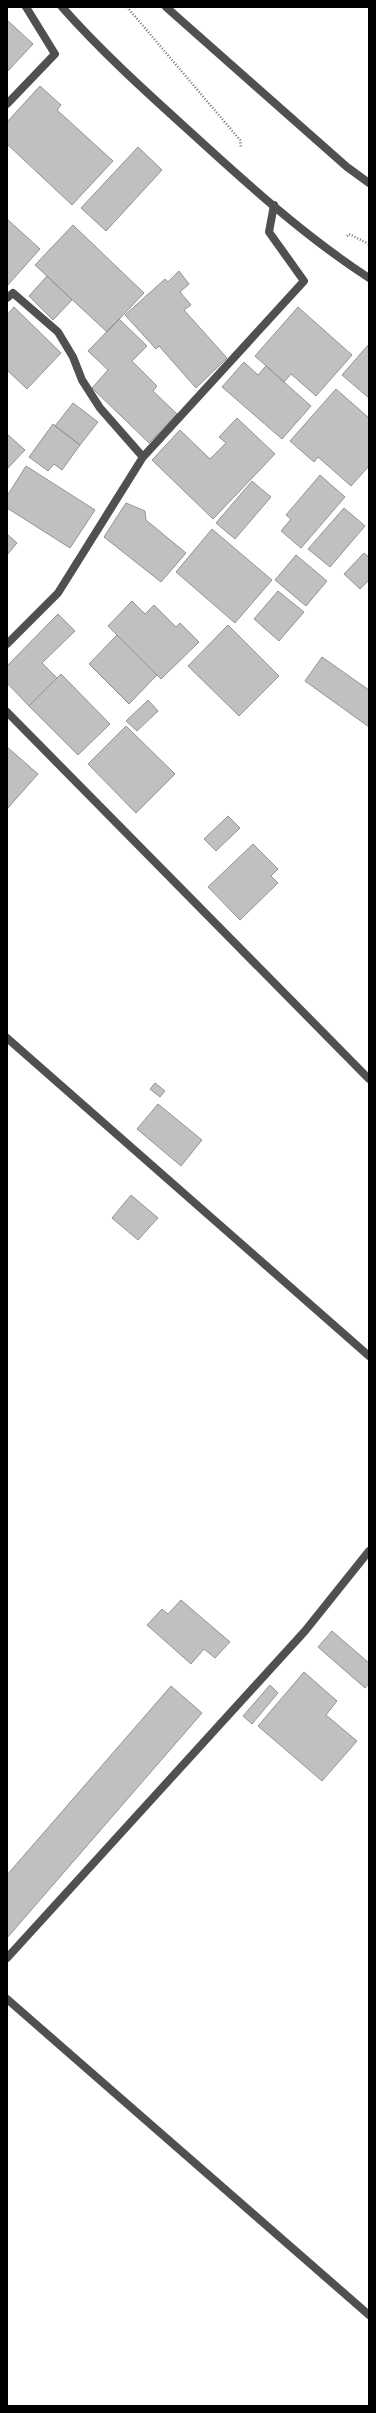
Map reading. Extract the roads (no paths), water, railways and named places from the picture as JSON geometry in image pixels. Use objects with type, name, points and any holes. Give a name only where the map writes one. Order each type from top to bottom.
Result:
[{"type":"street","points":[[7,104],[55,54],[26,7]]},
{"type":"street","points":[[62,7],[96,45],[245,182],[330,252],[369,278]]},
{"type":"street","points":[[166,7],[347,167],[369,183]]},
{"type":"street","points":[[7,644],[58,593],[143,457],[304,281],[269,232],[274,205]]},
{"type":"street","points":[[7,298],[13,293],[58,332],[73,357],[82,380],[100,408],[143,457]]},
{"type":"street","points":[[7,712],[369,1079]]},
{"type":"street","points":[[7,1038],[369,1356]]},
{"type":"street","points":[[7,1958],[305,1631],[369,1551]]},
{"type":"street","points":[[7,1998],[369,2315]]}]
